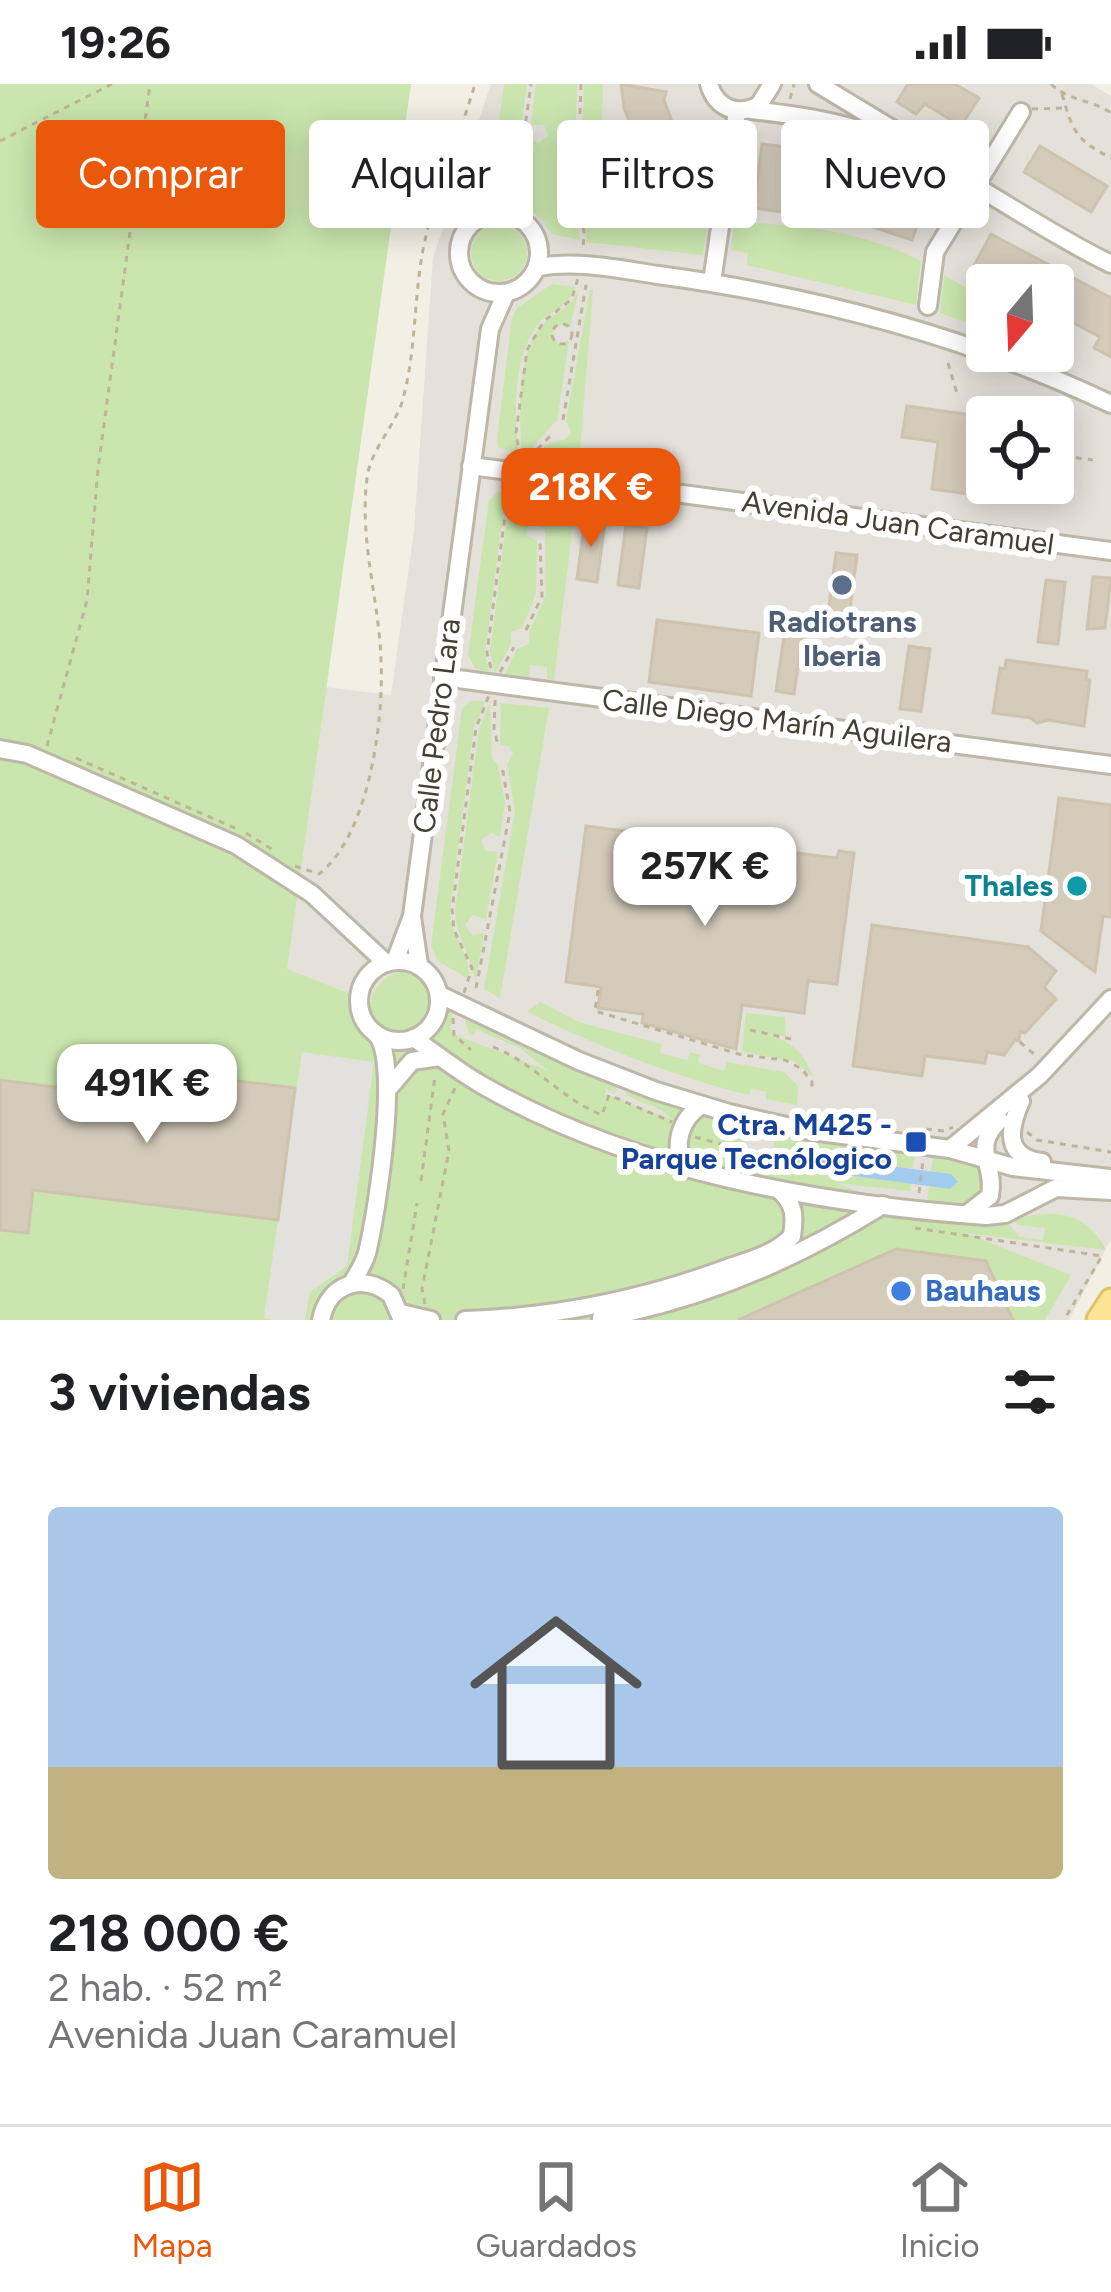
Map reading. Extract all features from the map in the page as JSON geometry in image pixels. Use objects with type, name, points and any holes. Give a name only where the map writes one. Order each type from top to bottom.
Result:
[{"type":"main road","points":[[1095,1320],[1111,1300]]},
{"type":"street","points":[[709,84],[720,104],[804,120]]},
{"type":"street","points":[[744,110],[766,98],[772,84]]},
{"type":"street","points":[[818,84],[877,120]]},
{"type":"street","points":[[712,282],[744,110]]},
{"type":"street","points":[[989,156],[1021,112]]},
{"type":"street","points":[[989,194],[1111,264]]},
{"type":"street","points":[[488,214],[513,215],[533,232],[540,248],[538,268],[524,285],[506,293],[482,290],[464,274],[458,250],[461,238],[488,214]]},
{"type":"street","points":[[928,306],[935,252],[947,228]]},
{"type":"street","points":[[540,248],[576,264]]},
{"type":"street","points":[[538,268],[576,264],[712,282],[845,310],[1031,370],[1111,404]]},
{"type":"street","name":"Calle Pedro Lara","points":[[482,290],[491,321]]},
{"type":"street","name":"Calle Pedro Lara","points":[[419,965],[412,916],[491,321],[506,293]]},
{"type":"street","name":"Avenida Juan Caramuel","points":[[471,466],[1111,551]]},
{"type":"street","name":"Calle Diego Marín Aguilera","points":[[443,677],[1111,765]]},
{"type":"street","points":[[0,748],[27,754],[236,845],[312,894],[390,962],[419,965],[436,983],[440,995],[434,1022],[410,1039],[389,1088]]},
{"type":"street","name":"Calle Pedro Lara","points":[[390,962],[412,916]]},
{"type":"street","points":[[321,1320],[331,1295],[352,1283],[368,1253],[389,1088],[386,1045],[365,1022],[359,999],[367,976],[390,962]]},
{"type":"street","points":[[440,995],[579,1061],[702,1105],[804,1130],[950,1149],[1026,1169],[1111,1177]]},
{"type":"street","points":[[950,1149],[1040,1075],[1111,1000]]},
{"type":"street","points":[[376,1034],[391,1040],[410,1039],[484,1086],[557,1121],[686,1167],[883,1204],[965,1214],[1005,1214],[1056,1188],[1111,1191]]},
{"type":"street","points":[[389,1088],[412,1061],[441,1057]]},
{"type":"street","points":[[1040,1075],[1010,1126],[1013,1148],[1033,1162],[1096,1166],[1111,1177]]},
{"type":"street","points":[[965,1214],[977,1210],[990,1196],[992,1178],[984,1157],[988,1130],[1022,1101]]},
{"type":"street","points":[[686,1167],[678,1154],[680,1134],[692,1111],[702,1105]]},
{"type":"street","points":[[465,1320],[603,1307],[771,1252],[792,1236],[796,1214],[786,1184]]},
{"type":"street","points":[[588,1320],[696,1295],[776,1262],[883,1204]]},
{"type":"street","points":[[368,1253],[378,1286]]},
{"type":"street","points":[[352,1283],[378,1286],[391,1295],[401,1316],[428,1313]]},
{"type":"street","points":[[1095,1320],[1111,1290]]},
{"type":"path","points":[[0,141],[112,84]]},
{"type":"path","points":[[45,753],[87,600],[98,469],[150,84]]},
{"type":"path","points":[[292,865],[320,874],[336,861],[370,774],[381,669],[366,563],[367,474],[404,400],[422,253],[475,84]]},
{"type":"path","points":[[527,120],[531,84]]},
{"type":"path","points":[[532,523],[524,506],[516,433],[527,350],[544,321],[572,299],[576,264],[585,240],[577,199],[581,84]]},
{"type":"path","points":[[788,107],[794,84]]},
{"type":"path","points":[[1051,84],[1075,100],[1092,99],[1111,113]]},
{"type":"path","points":[[1062,94],[1083,143],[1111,158]]},
{"type":"path","points":[[1021,112],[1066,108]]},
{"type":"path","points":[[563,420],[586,285]]},
{"type":"path","points":[[948,362],[958,397]]},
{"type":"path","points":[[498,746],[495,686],[487,653],[505,516],[524,474],[552,434]]},
{"type":"path","points":[[1074,457],[1093,460]]},
{"type":"path","points":[[526,630],[542,596],[540,541]]},
{"type":"path","points":[[428,1313],[422,1289],[449,1151],[443,1114],[471,1052],[452,1028],[472,968],[454,930],[452,910],[476,728],[514,647]]},
{"type":"path","points":[[476,988],[510,805],[502,766]]},
{"type":"path","points":[[598,990],[595,1011],[742,1055],[785,1060],[802,1069],[812,1090]]},
{"type":"path","points":[[750,1030],[790,1039]]},
{"type":"path","points":[[1020,1042],[1034,1054]]},
{"type":"path","points":[[493,1047],[532,1066],[565,1098],[596,1113],[602,1115],[609,1095],[627,1101]]},
{"type":"path","points":[[421,1181],[435,1076]]},
{"type":"path","points":[[926,1129],[945,1132],[965,1117]]},
{"type":"path","points":[[1027,1122],[1027,1132],[1036,1140],[1111,1151]]},
{"type":"path","points":[[769,1152],[778,1156],[786,1184]]},
{"type":"path","points":[[919,1196],[923,1159]]},
{"type":"path","points":[[401,1292],[406,1285],[417,1203]]},
{"type":"path","points":[[915,1228],[1102,1256],[1064,1320]]},
{"type":"shaded area","points":[[491,84],[1091,84],[1111,96],[1111,1239],[1069,1320],[0,1320],[0,648],[391,695],[414,531],[433,258],[443,228],[533,228],[533,120],[479,120]]},
{"type":"shaded area","points":[[532,814],[586,822],[585,830],[567,828],[567,834],[584,836],[581,857],[563,855],[563,862],[580,864],[576,895],[559,893],[558,899],[575,902],[571,933],[554,931],[552,938],[570,941],[566,973],[549,971],[548,977],[512,972]]},
{"type":"shaded area","points":[[302,1052],[374,1062],[347,1266],[310,1292],[305,1320],[274,1320],[264,1318]]},
{"type":"green space","points":[[0,84],[411,84],[406,120],[309,120],[309,228],[391,228],[287,969],[371,1002],[375,990],[390,975],[409,974],[425,986],[430,999],[422,1022],[440,1029],[448,1009],[452,1011],[451,1033],[548,1071],[520,1048],[476,1029],[469,1034],[465,1019],[618,1085],[615,1093],[606,1089],[605,1094],[673,1120],[625,1095],[628,1089],[759,1128],[757,1135],[746,1133],[743,1147],[787,1165],[783,1155],[773,1150],[775,1139],[765,1136],[766,1130],[915,1153],[913,1169],[820,1157],[818,1171],[911,1183],[910,1191],[837,1183],[925,1218],[1007,1221],[1019,1237],[1043,1240],[1045,1228],[1018,1225],[1014,1220],[1042,1214],[1067,1216],[1089,1227],[1106,1250],[965,1233],[1071,1275],[1045,1320],[0,1320]]},
{"type":"green space","points":[[504,84],[527,84],[522,120],[499,120]]},
{"type":"green space","points":[[536,84],[577,84],[576,120],[557,120],[557,228],[578,228],[580,240],[552,234],[533,213],[533,140],[539,143],[548,135],[544,125],[533,125]]},
{"type":"green space","points":[[584,84],[603,84],[602,120],[583,120]]},
{"type":"green space","points":[[757,223],[830,231],[876,242],[921,261],[916,305],[747,265],[748,253],[731,250],[733,228],[757,228]]},
{"type":"green space","points":[[486,228],[512,228],[525,242],[525,264],[510,279],[488,279],[473,264],[473,242]]},
{"type":"green space","points":[[585,228],[707,228],[703,255],[587,242]]},
{"type":"green space","points":[[944,275],[966,288],[966,322],[940,313]]},
{"type":"green space","points":[[552,284],[575,287],[565,303],[541,321],[525,349],[516,403],[519,454],[498,447],[497,440],[512,317],[517,308]]},
{"type":"green space","points":[[579,288],[570,328],[560,324],[552,334],[558,343],[569,341],[557,420],[522,454],[523,372],[532,341]]},
{"type":"green space","points":[[590,290],[579,463],[537,457],[571,432],[566,421]]},
{"type":"green space","points":[[498,492],[514,492],[503,516],[485,653],[489,672],[475,669],[468,655],[489,500]]},
{"type":"green space","points":[[518,493],[529,524],[526,535],[537,541],[536,594],[522,628],[511,632],[511,644],[495,673],[490,652],[507,517]]},
{"type":"green space","points":[[527,494],[550,497],[550,507],[567,509],[569,500],[576,500],[554,680],[547,679],[547,667],[530,665],[529,677],[505,674],[517,649],[529,644],[529,633],[546,596],[545,530],[537,523]]},
{"type":"green space","points":[[471,701],[485,701],[474,727],[450,910],[469,979],[438,961],[431,946],[462,708]]},
{"type":"green space","points":[[490,702],[492,758],[498,765],[505,802],[500,837],[491,833],[481,840],[485,851],[498,852],[486,919],[472,915],[465,925],[472,935],[484,933],[475,983],[455,910],[479,729]]},
{"type":"green space","points":[[501,703],[549,708],[500,998],[484,989],[515,811],[507,765],[513,753],[500,745]]},
{"type":"green space","points":[[540,1002],[579,1022],[661,1044],[660,1053],[687,1060],[690,1052],[700,1055],[698,1063],[724,1071],[727,1062],[784,1072],[798,1086],[797,1105],[766,1099],[766,1092],[751,1089],[749,1095],[692,1079],[608,1048],[527,1012]]},
{"type":"green space","points":[[746,1013],[785,1017],[786,1036],[749,1032],[789,1044],[803,1057],[813,1077],[794,1061],[742,1052]]},
{"type":"green space","points":[[933,1155],[978,1165],[985,1190],[966,1208],[927,1204],[929,1186],[950,1189],[951,1174],[931,1171]]},
{"type":"water","points":[[820,1157],[951,1174],[958,1182],[950,1189],[818,1171],[814,1163]]},
{"type":"building","points":[[621,84],[666,92],[671,119],[629,120]]},
{"type":"building","points":[[908,84],[955,84],[979,98],[965,120],[951,120],[925,104],[916,114],[897,102]]},
{"type":"building","points":[[762,144],[781,146],[781,212],[757,208]]},
{"type":"building","points":[[1040,146],[1107,186],[1091,212],[1024,172]]},
{"type":"building","points":[[876,228],[916,228],[912,240]]},
{"type":"building","points":[[991,234],[1047,264],[975,264]]},
{"type":"building","points":[[1074,278],[1111,298],[1111,357],[1094,348],[1100,337],[1074,323]]},
{"type":"building","points":[[907,406],[966,414],[966,494],[932,489],[938,442],[902,437]]},
{"type":"building","points":[[585,519],[605,522],[597,582],[577,579]]},
{"type":"building","points":[[626,525],[647,528],[639,588],[618,585]]},
{"type":"building","name":"Radiotrans Iberia","points":[[836,553],[857,555],[849,617],[828,614]]},
{"type":"building","points":[[1093,577],[1111,578],[1105,628],[1087,629]]},
{"type":"building","points":[[1046,580],[1065,582],[1058,644],[1038,642]]},
{"type":"building","points":[[657,620],[759,633],[751,696],[649,682]]},
{"type":"building","points":[[785,630],[803,632],[794,694],[776,691]]},
{"type":"building","points":[[909,646],[930,649],[921,711],[900,709]]},
{"type":"building","points":[[1006,660],[1087,671],[1084,726],[1049,720],[1037,723],[993,713],[1000,668],[1005,669]]},
{"type":"building","name":"Thales","points":[[1059,798],[1111,805],[1111,917],[1103,916],[1095,972],[1041,931]]},
{"type":"building","points":[[586,826],[837,858],[839,851],[854,853],[837,984],[808,981],[804,1013],[742,1005],[736,1049],[642,1023],[643,1014],[598,1008],[601,987],[566,982]]},
{"type":"building","points":[[872,925],[1028,947],[1056,971],[1044,987],[1056,999],[1025,1033],[1020,1032],[1019,1041],[1004,1055],[987,1052],[985,1063],[925,1056],[922,1076],[853,1066]]},
{"type":"building","points":[[172,1073],[295,1088],[278,1220],[33,1190],[28,1233],[0,1230],[0,1080],[139,1098],[141,1085],[170,1088]]},
{"type":"building","name":"Bauhaus","points":[[896,1249],[986,1261],[1013,1320],[738,1320]]},
{"type":"place","name":"Radiotrans Iberia","points":[[842,585]]},
{"type":"place","name":"Thales","points":[[1077,886]]},
{"type":"place","name":"Ctra. M425 - Parque Tecnólogico","points":[[916,1142]]},
{"type":"place","name":"Bauhaus","points":[[901,1291]]}]
